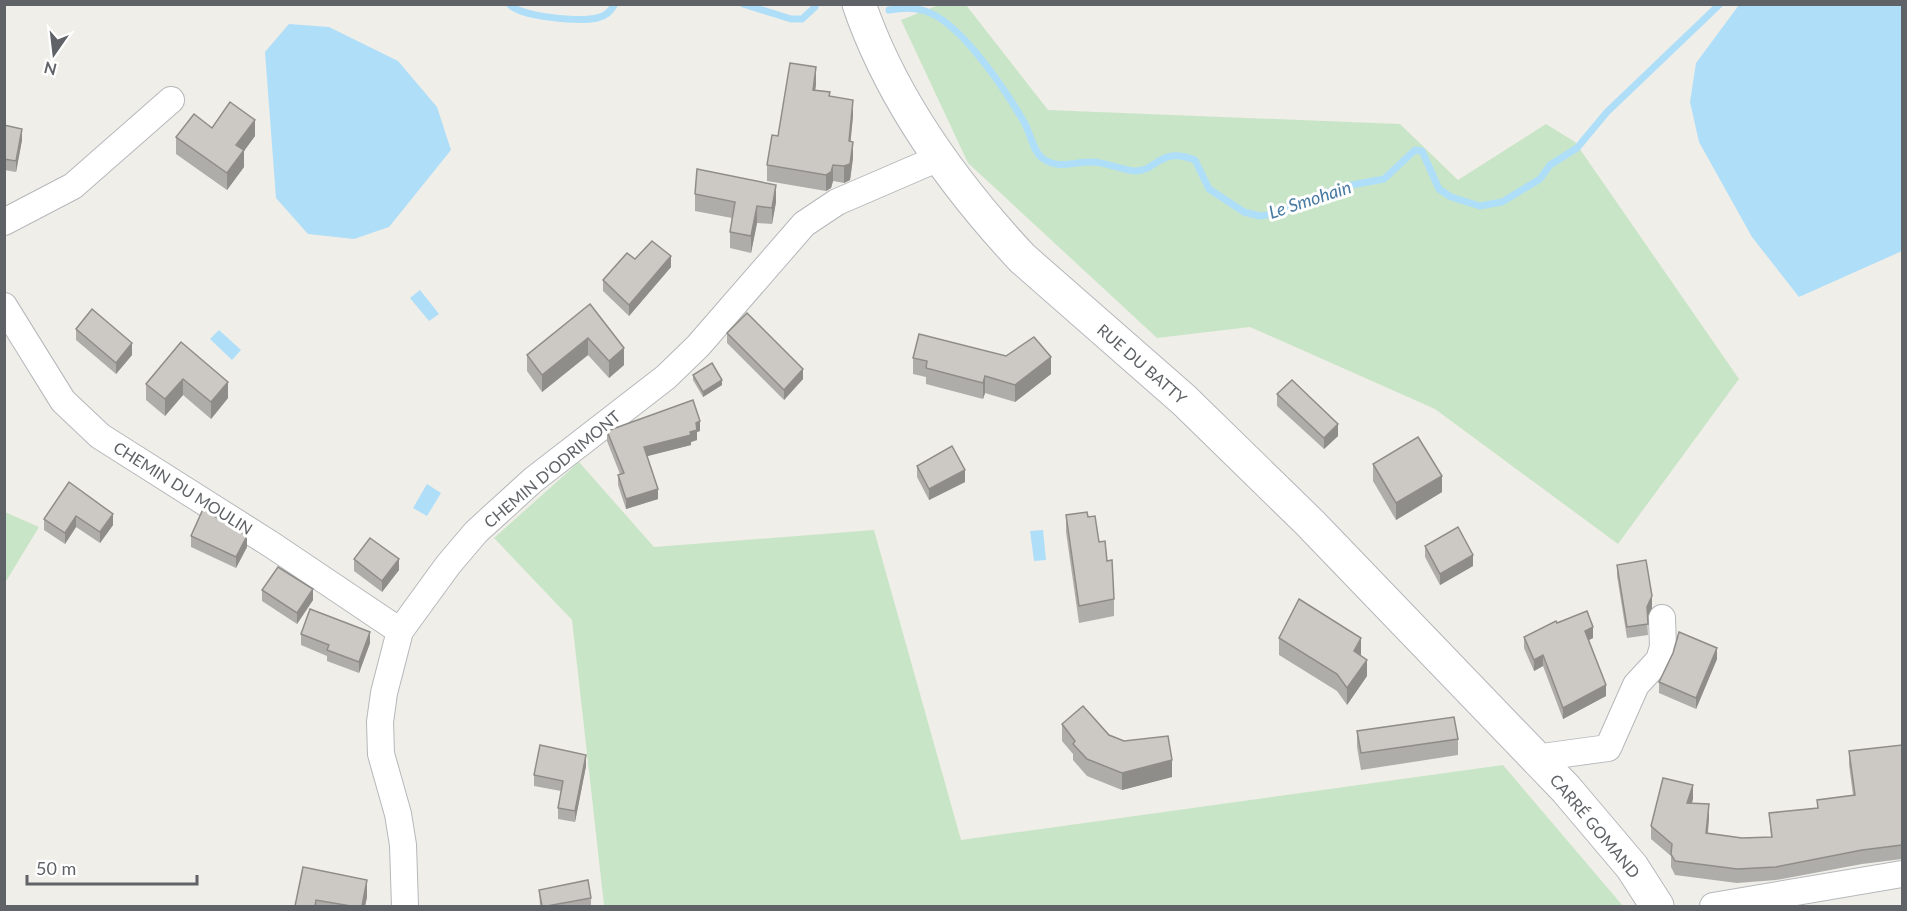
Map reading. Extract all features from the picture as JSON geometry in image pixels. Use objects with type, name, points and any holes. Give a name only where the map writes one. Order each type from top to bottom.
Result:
[{"type":"main road","name":"RUE DU BATTY","points":[[859,4],[893,82],[939,158],[1022,258],[1236,448],[1470,690]]},
{"type":"main road","name":"CARRÉ GOMAND","points":[[1470,690],[1608,837],[1661,903]]},
{"type":"street","points":[[4,222],[73,186],[171,100]]},
{"type":"street","name":"CHEMIN D'ODRIMONT","points":[[405,906],[403,845],[398,814],[381,753],[380,722],[384,693],[400,631],[448,565],[476,532],[533,480],[666,377],[698,346],[804,224],[837,202],[939,158]]},
{"type":"street","name":"CHEMIN DU MOULIN","points":[[4,306],[63,401],[100,436],[272,545],[400,631]]},
{"type":"street","name":"CARRÉ GOMAND","points":[[1535,758],[1608,747],[1636,686],[1659,660],[1663,647],[1662,618]]},
{"type":"street","points":[[1713,906],[1902,874]]},
{"type":"green space","points":[[941,4],[966,5],[1048,110],[1400,124],[1458,180],[1546,124],[1575,142],[1739,379],[1618,544],[1435,409],[1250,327],[1157,338],[968,163],[901,20]]},
{"type":"green space","points":[[579,462],[654,547],[874,530],[961,840],[1503,765],[1623,906],[604,905],[572,620],[494,538]]},
{"type":"green space","points":[[5,512],[39,527],[5,583]]},
{"type":"water","points":[[1739,5],[1902,5],[1902,251],[1799,297],[1752,237],[1699,142],[1690,102],[1696,63]]},
{"type":"water","points":[[289,24],[329,27],[398,61],[437,107],[451,150],[389,227],[354,239],[308,234],[276,198],[265,52]]},
{"type":"water","points":[[420,290],[439,314],[429,321],[410,298]]},
{"type":"water","points":[[219,330],[241,350],[232,360],[210,339]]},
{"type":"water","points":[[427,484],[441,493],[427,516],[413,508]]},
{"type":"water","points":[[1043,530],[1046,560],[1034,561],[1030,531]]},
{"type":"building","points":[[790,63],[816,67],[813,90],[830,92],[829,96],[853,100],[849,141],[853,142],[850,164],[833,165],[831,172],[826,175],[767,165],[772,135],[778,136]]},
{"type":"building","points":[[230,102],[255,120],[236,145],[244,150],[227,173],[176,137],[194,114],[212,128]]},
{"type":"building","points":[[4,125],[22,129],[16,161],[4,159]]},
{"type":"building","points":[[697,169],[776,185],[772,208],[757,206],[751,236],[730,232],[735,202],[695,194]]},
{"type":"building","points":[[652,241],[671,256],[629,305],[603,280],[627,253],[635,259]]},
{"type":"building","points":[[590,304],[624,348],[609,361],[588,338],[542,375],[527,355]]},
{"type":"building","points":[[92,309],[132,343],[116,363],[76,329]]},
{"type":"building","points":[[747,313],[803,369],[784,390],[727,333]]},
{"type":"building","points":[[919,334],[1006,356],[1034,337],[1051,357],[1015,385],[985,376],[983,383],[926,368],[927,361],[913,358]]},
{"type":"building","points":[[181,342],[228,382],[211,402],[183,379],[165,399],[146,384]]},
{"type":"building","points":[[712,363],[722,380],[703,392],[693,375]]},
{"type":"building","points":[[1292,380],[1338,424],[1324,438],[1277,394]]},
{"type":"building","points":[[693,400],[700,421],[696,423],[697,430],[690,432],[691,435],[644,447],[658,489],[626,499],[618,475],[624,473],[607,431]]},
{"type":"building","points":[[1418,437],[1442,476],[1396,503],[1373,464]]},
{"type":"building","points":[[952,446],[965,470],[929,489],[917,466]]},
{"type":"building","points":[[69,482],[113,514],[100,532],[76,516],[65,533],[44,519]]},
{"type":"building","points":[[203,509],[247,536],[236,557],[191,536]]},
{"type":"building","points":[[1087,512],[1088,517],[1095,516],[1099,542],[1105,541],[1107,561],[1112,560],[1114,599],[1079,606],[1066,515]]},
{"type":"building","points":[[1458,527],[1473,555],[1440,574],[1425,546]]},
{"type":"building","points":[[370,538],[399,559],[382,581],[354,559]]},
{"type":"building","points":[[1646,560],[1652,596],[1647,607],[1648,624],[1627,627],[1617,565]]},
{"type":"building","points":[[278,567],[313,589],[297,613],[262,590]]},
{"type":"building","points":[[1299,599],[1361,638],[1354,651],[1367,660],[1347,688],[1337,674],[1279,638]]},
{"type":"building","points":[[310,609],[370,632],[359,662],[327,650],[329,645],[301,634]]},
{"type":"building","points":[[1587,611],[1593,627],[1585,631],[1606,685],[1563,708],[1543,655],[1534,660],[1524,637],[1556,621],[1557,623]]},
{"type":"building","points":[[1679,632],[1717,648],[1696,698],[1659,682],[1673,653]]},
{"type":"building","points":[[1083,706],[1109,735],[1124,741],[1168,736],[1172,760],[1122,773],[1087,759],[1073,744],[1075,741],[1062,724]]},
{"type":"building","points":[[1454,717],[1458,739],[1361,753],[1357,731]]},
{"type":"building","points":[[540,745],[586,755],[575,811],[558,808],[563,781],[534,775]]},
{"type":"building","points":[[1902,745],[1902,845],[1862,850],[1776,867],[1737,869],[1675,861],[1671,854],[1672,844],[1651,826],[1663,778],[1693,785],[1687,803],[1709,804],[1706,833],[1742,838],[1772,837],[1769,813],[1818,808],[1817,800],[1855,795],[1849,751]]},
{"type":"building","points":[[303,867],[367,880],[362,906],[316,900],[315,906],[295,906]]},
{"type":"building","points":[[588,880],[591,898],[542,906],[539,890]]},
{"type":"waterway","name":"Le Smohain","points":[[509,4],[537,15],[577,19],[603,16],[615,4]]},
{"type":"waterway","name":"Le Smohain","points":[[743,4],[791,19],[802,19],[815,7]]},
{"type":"waterway","name":"Le Smohain","points":[[889,10],[907,8],[925,11],[939,17],[953,28],[994,76],[1024,122],[1036,151],[1048,162],[1060,165],[1096,162],[1135,171],[1143,170],[1166,157],[1183,156],[1195,160],[1209,189],[1244,212],[1260,216],[1274,214],[1341,187],[1384,179],[1415,150],[1422,151],[1439,189],[1451,197],[1480,206],[1502,202],[1540,179],[1550,165],[1577,148],[1607,112],[1720,4]]}]
